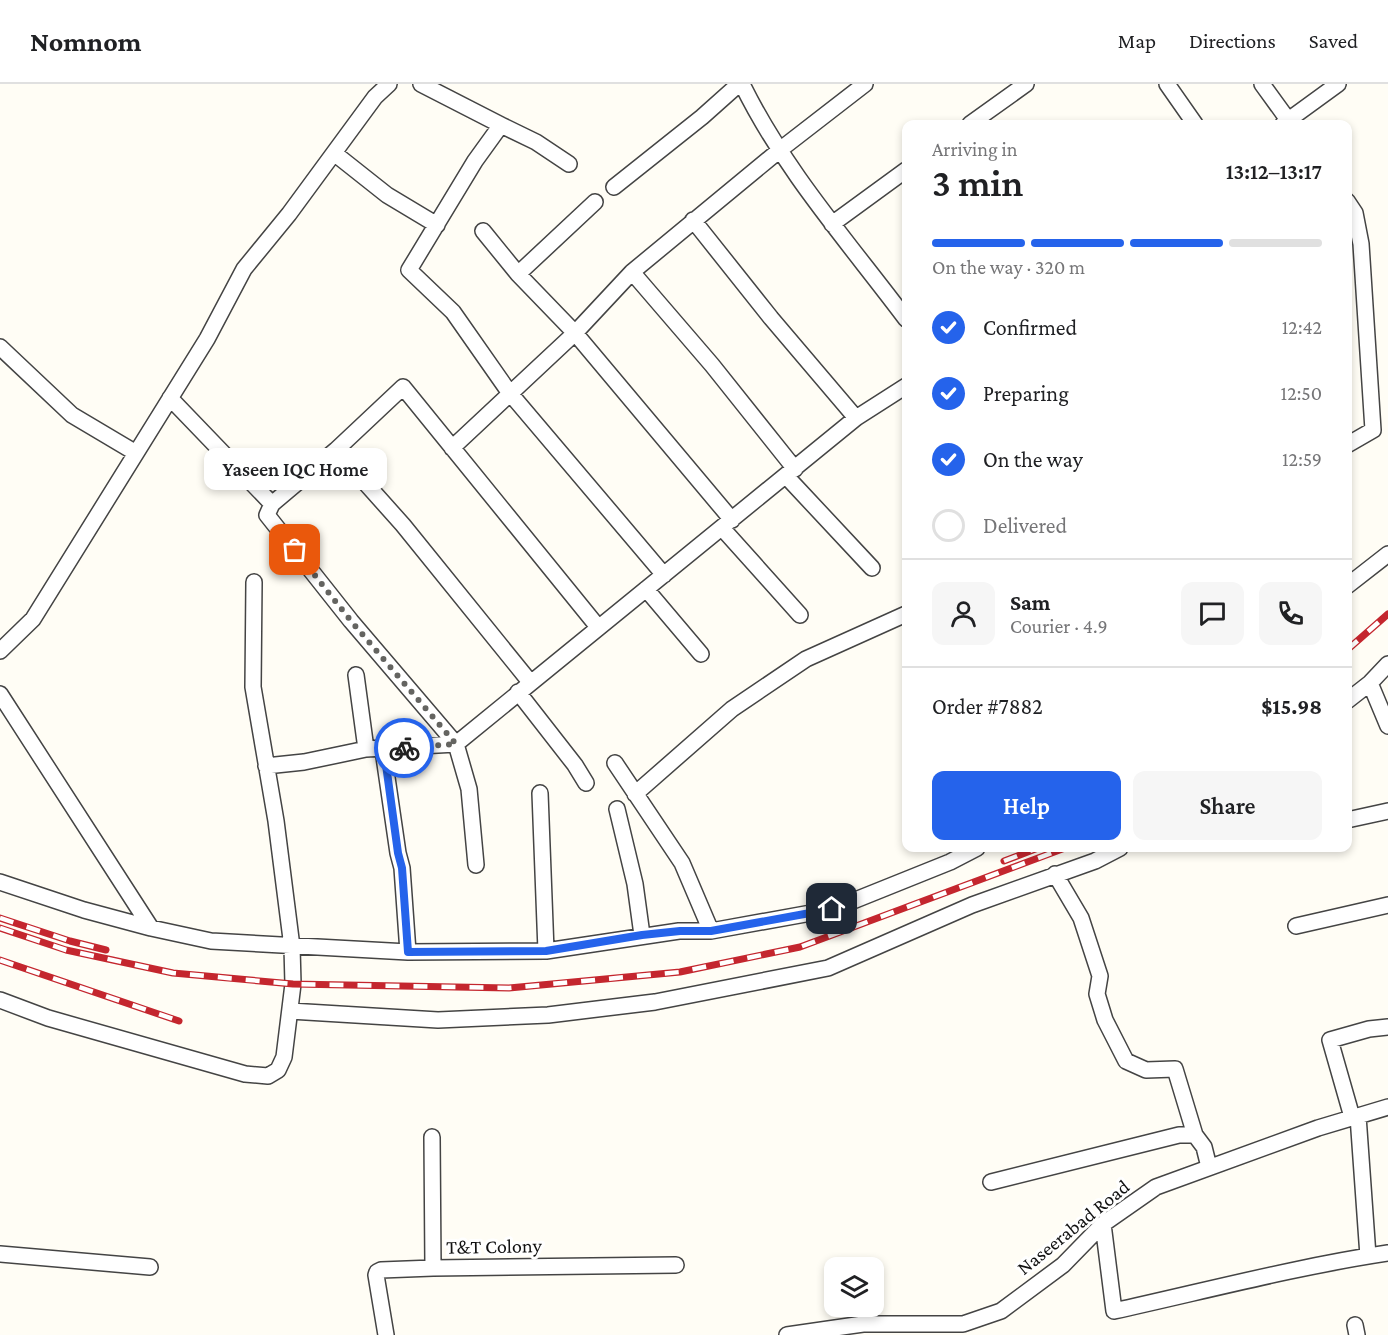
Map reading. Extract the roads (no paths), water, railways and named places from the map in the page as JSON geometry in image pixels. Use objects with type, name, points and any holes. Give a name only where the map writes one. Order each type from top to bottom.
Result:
[{"type":"street","points":[[0,651],[33,619],[207,339],[244,268],[289,214],[375,97],[389,84]]},
{"type":"street","points":[[421,84],[536,142],[569,164]]},
{"type":"street","points":[[614,187],[740,84],[832,224],[902,314]]},
{"type":"street","points":[[975,120],[1026,84]]},
{"type":"street","points":[[1167,84],[1192,120]]},
{"type":"street","points":[[1262,84],[1285,120]]},
{"type":"street","points":[[1291,120],[1338,84]]},
{"type":"street","points":[[452,448],[575,333],[632,272],[861,85]]},
{"type":"street","points":[[501,125],[475,161],[409,270],[453,312],[509,393],[664,575]]},
{"type":"street","points":[[334,153],[387,195],[437,225]]},
{"type":"street","points":[[832,224],[902,173]]},
{"type":"street","points":[[518,274],[595,202]]},
{"type":"street","points":[[1352,208],[1355,213],[1360,244],[1373,430],[1352,442]]},
{"type":"street","points":[[693,220],[771,318],[856,418]]},
{"type":"street","points":[[483,231],[518,274],[575,333],[800,615]]},
{"type":"street","points":[[632,272],[712,365],[790,473],[872,568]]},
{"type":"street","points":[[0,346],[72,414],[136,453]]},
{"type":"street","points":[[476,865],[469,789],[456,744],[351,621],[267,515],[272,504],[336,450],[403,387],[598,627]]},
{"type":"street","points":[[266,766],[304,762],[366,749],[384,750],[456,744],[856,418],[902,389]]},
{"type":"street","points":[[170,398],[272,504]]},
{"type":"street","points":[[336,450],[403,525],[524,687],[586,783]]},
{"type":"street","points":[[1352,582],[1388,554]]},
{"type":"street","points":[[0,1000],[48,1018],[245,1074],[268,1076],[278,1070],[284,1057],[290,1011],[292,947],[276,821],[253,687],[254,582]]},
{"type":"street","points":[[646,589],[701,654]]},
{"type":"street","points":[[635,794],[732,709],[806,659],[902,616]]},
{"type":"street","points":[[1352,697],[1370,683],[1388,664]]},
{"type":"street","points":[[356,675],[366,749]]},
{"type":"street","points":[[1370,683],[1388,726]]},
{"type":"street","points":[[0,694],[151,928]]},
{"type":"street","points":[[384,750],[402,868],[408,952]]},
{"type":"street","points":[[615,763],[682,863],[711,931]]},
{"type":"street","points":[[540,793],[546,951]]},
{"type":"street","points":[[617,809],[635,884],[642,935]]},
{"type":"street","points":[[1352,819],[1388,811]]},
{"type":"street","points":[[0,882],[84,910],[211,941],[408,952],[546,951],[642,935],[711,931],[832,909],[950,862],[969,852]]},
{"type":"street","points":[[290,1011],[438,1020],[548,1015],[655,1002],[828,968],[972,904],[1095,861],[1112,852]]},
{"type":"street","points":[[1055,874],[1081,918],[1101,976],[1097,994],[1105,1020],[1126,1061],[1146,1070],[1175,1069],[1195,1135],[1204,1147],[1209,1167]]},
{"type":"street","points":[[1296,926],[1388,905]]},
{"type":"street","points":[[1368,1256],[1355,1117],[1330,1040],[1369,1029],[1388,1027]]},
{"type":"street","name":"Naseerabad Road","points":[[787,1335],[863,1324],[963,1324],[1001,1311],[1063,1264],[1103,1224],[1156,1187],[1318,1128],[1388,1107]]},
{"type":"street","points":[[991,1182],[1179,1135],[1195,1135]]},
{"type":"street","points":[[432,1137],[433,1268]]},
{"type":"street","points":[[1103,1224],[1113,1311],[1248,1279],[1388,1253]]},
{"type":"street","points":[[0,1254],[150,1267]]},
{"type":"street","name":"T&T Colony","points":[[386,1335],[377,1272],[433,1268],[676,1265]]},
{"type":"railway","points":[[1352,646],[1388,614]]},
{"type":"railway","points":[[1004,861],[1028,852]]},
{"type":"railway","points":[[0,928],[66,950],[173,973],[293,984],[509,988],[680,972],[800,947],[1054,852]]},
{"type":"railway","points":[[0,918],[106,950]]},
{"type":"railway","points":[[0,960],[179,1021]]},
{"type":"place","name":"Yaseen IQC Home","points":[[295,550]]}]
